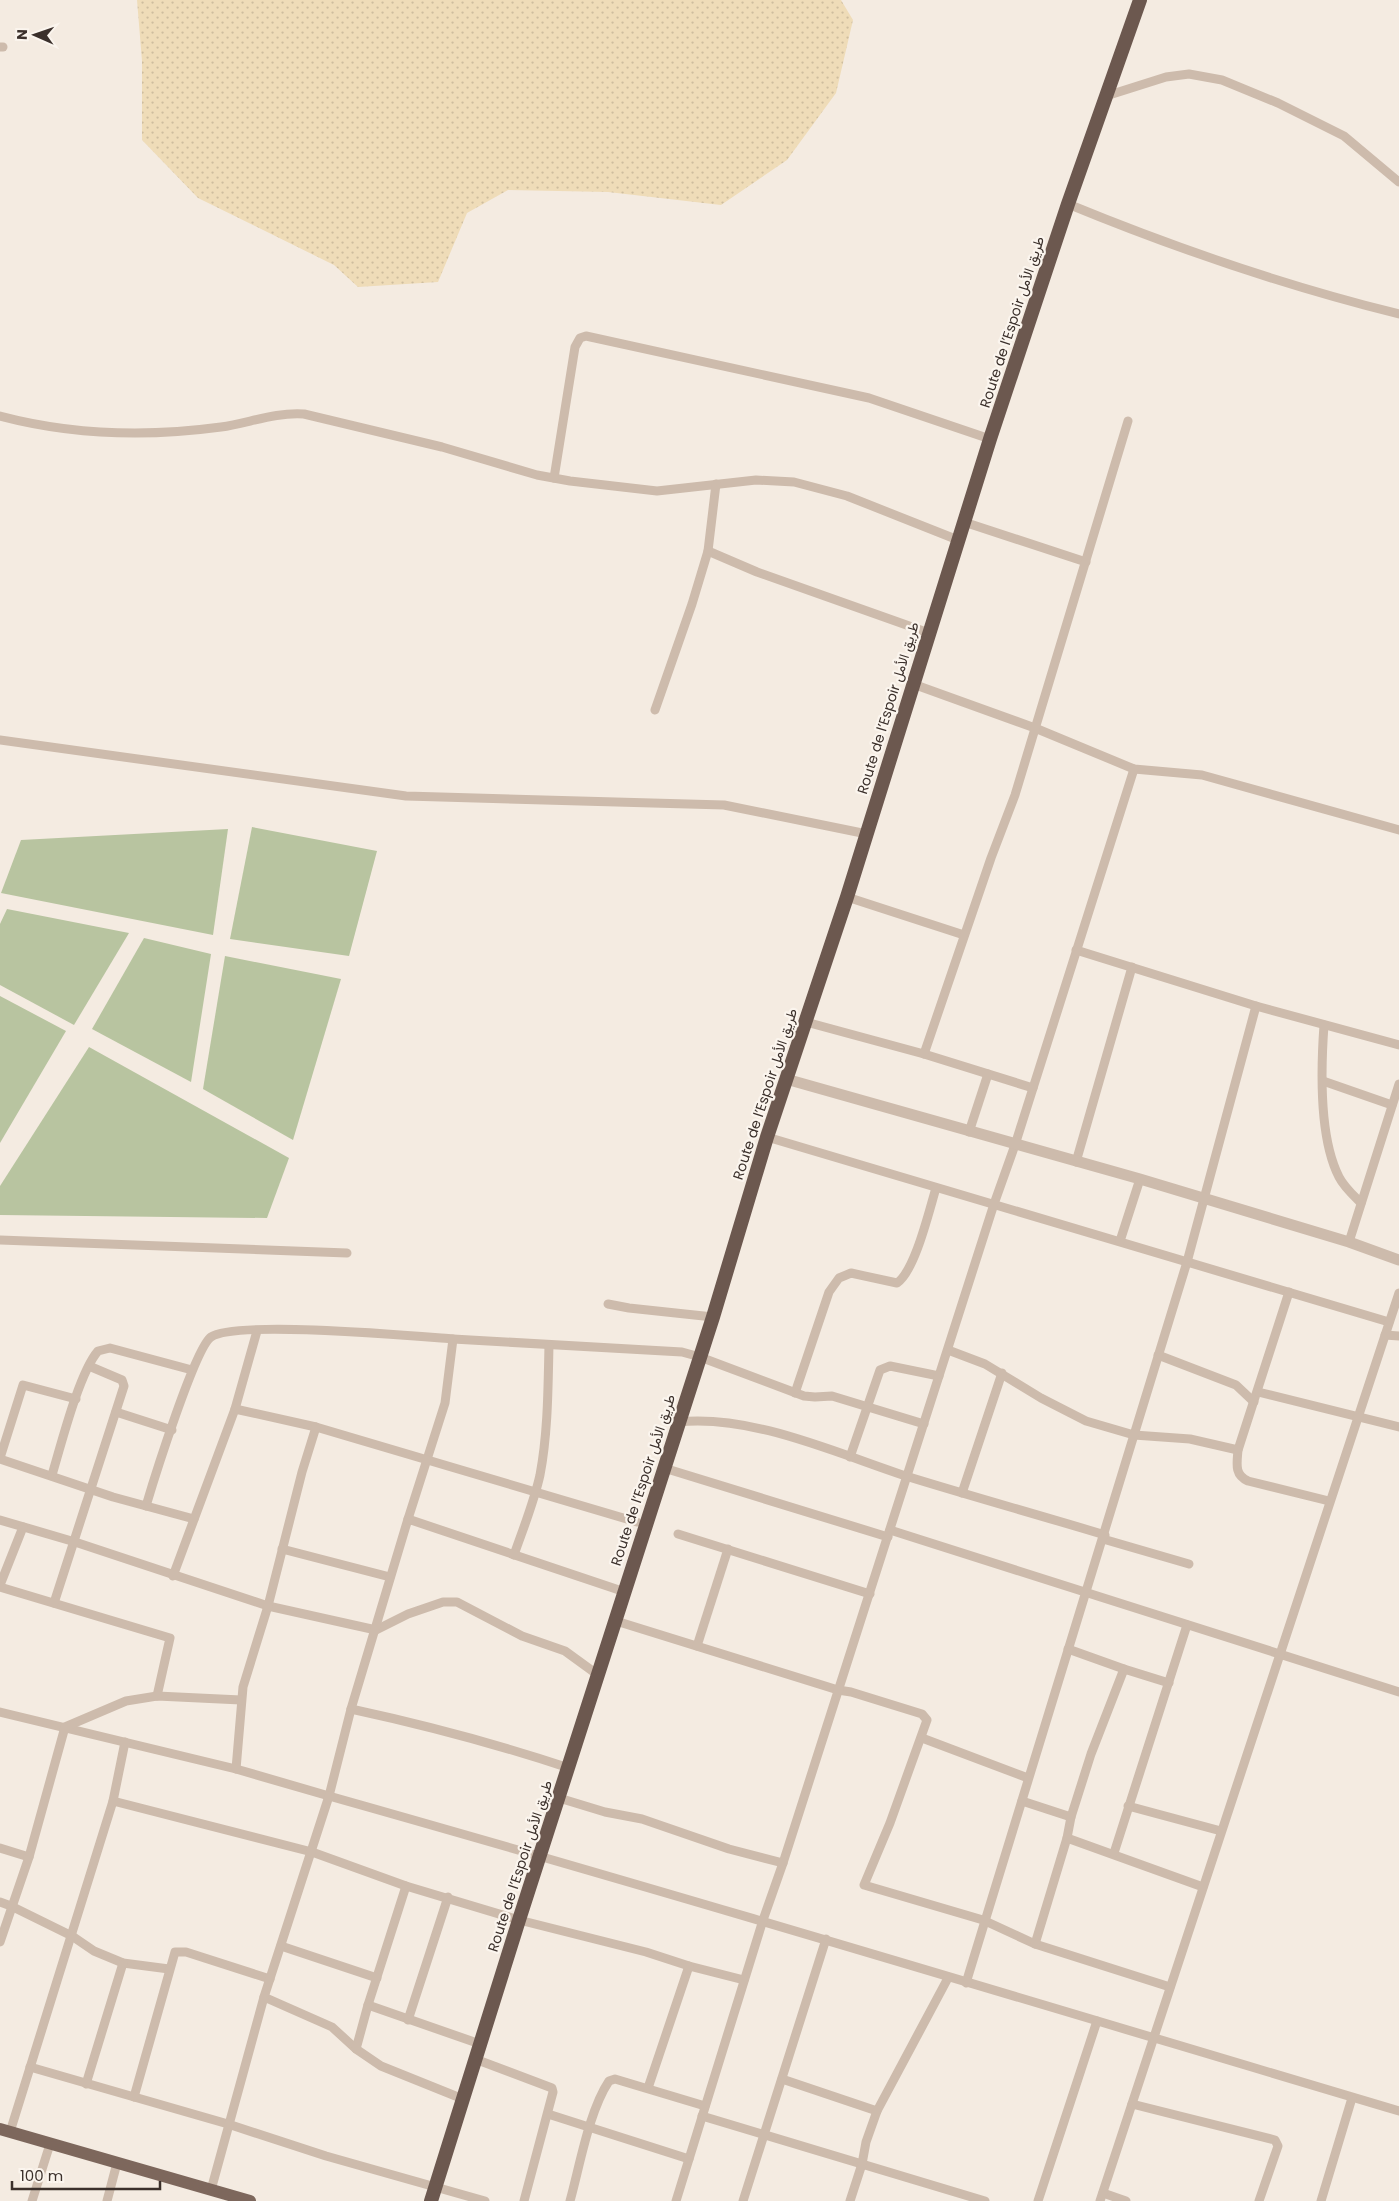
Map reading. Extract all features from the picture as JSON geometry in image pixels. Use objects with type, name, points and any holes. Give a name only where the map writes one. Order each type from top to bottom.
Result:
[{"type":"highway","name":"Route de l’Espoir طريق الأمل","points":[[433,2194],[713,1317],[767,1137],[867,834],[928,633],[990,439],[1068,204],[1140,0]]},
{"type":"main road","points":[[5,2130],[250,2201]]},
{"type":"street","points":[[1106,96],[1166,77],[1189,74],[1222,80],[1278,104],[1344,136],[1399,182]]},
{"type":"street","points":[[1068,204],[1127,228],[1217,260],[1341,300],[1399,314]]},
{"type":"street","points":[[554,478],[575,347],[580,338],[586,336],[869,398],[990,439]]},
{"type":"street","points":[[0,416],[64,430],[97,433],[155,433],[222,427],[288,413],[304,414],[442,447],[537,475],[554,478],[657,490],[756,480],[779,480],[819,488],[885,510],[958,540]]},
{"type":"street","points":[[924,1054],[964,935],[1015,795],[1128,421]]},
{"type":"street","points":[[655,710],[708,551],[716,484]]},
{"type":"street","points":[[964,522],[1086,562]]},
{"type":"street","points":[[708,551],[758,572],[928,633]]},
{"type":"street","points":[[913,684],[1035,728],[1134,769],[1202,775],[1399,830]]},
{"type":"street","points":[[0,740],[406,796],[724,805],[867,834]]},
{"type":"street","points":[[676,2201],[763,1920],[870,1594],[994,1204],[1015,1145],[1134,769]]},
{"type":"street","points":[[847,897],[964,935]]},
{"type":"street","points":[[1076,950],[1256,1006],[1399,1045]]},
{"type":"street","points":[[1076,1162],[1132,967]]},
{"type":"street","points":[[966,1983],[983,1920],[1104,1537],[1187,1262],[1256,1006]]},
{"type":"street","points":[[806,1022],[924,1054],[1033,1088]]},
{"type":"street","points":[[1324,1025],[1323,1081],[1325,1118],[1333,1162],[1348,1190],[1361,1203]]},
{"type":"street","points":[[969,1132],[988,1074]]},
{"type":"street","points":[[786,1079],[1140,1179],[1348,1242],[1399,1260]]},
{"type":"street","points":[[1323,1081],[1392,1105]]},
{"type":"street","points":[[1348,1242],[1399,1084]]},
{"type":"street","points":[[767,1137],[1389,1322]]},
{"type":"street","points":[[1120,1241],[1140,1179]]},
{"type":"street","points":[[795,1392],[829,1292],[839,1278],[851,1273],[898,1284],[905,1278],[916,1252],[936,1188]]},
{"type":"street","points":[[0,1240],[347,1253]]},
{"type":"street","points":[[1289,1292],[1238,1450],[1237,1469],[1242,1478],[1329,1501]]},
{"type":"street","points":[[1126,2201],[1102,2197],[1281,1654],[1329,1501],[1399,1293]]},
{"type":"street","points":[[608,1304],[713,1317]]},
{"type":"street","points":[[173,1576],[235,1409],[257,1331]]},
{"type":"street","points":[[146,1506],[192,1370],[206,1342],[212,1337],[226,1332],[353,1332],[672,1352],[700,1357],[810,1397],[832,1396],[867,1405],[924,1424]]},
{"type":"street","points":[[1385,1335],[1399,1336]]},
{"type":"street","points":[[211,2190],[264,1997],[312,1852],[329,1796],[351,1709],[376,1630],[390,1577],[445,1403],[453,1339]]},
{"type":"street","points":[[514,1555],[536,1491],[540,1473],[547,1408],[549,1345]]},
{"type":"street","points":[[52,1476],[76,1399],[94,1356],[105,1348],[192,1370]]},
{"type":"street","points":[[948,1350],[985,1364],[1041,1398],[1086,1421],[1134,1435],[1190,1439],[1238,1450]]},
{"type":"street","points":[[1158,1355],[1236,1385],[1254,1402]]},
{"type":"street","points":[[54,1603],[122,1391],[123,1382],[89,1366]]},
{"type":"street","points":[[850,1457],[880,1370],[890,1366],[939,1376]]},
{"type":"street","points":[[962,1492],[1002,1373]]},
{"type":"street","points":[[76,1399],[23,1386],[0,1458],[89,1489],[194,1519]]},
{"type":"street","points":[[1258,1392],[1399,1427]]},
{"type":"street","points":[[235,1409],[316,1427],[637,1522]]},
{"type":"street","points":[[116,1412],[172,1430]]},
{"type":"street","points":[[678,1422],[697,1420],[747,1425],[1189,1564]]},
{"type":"street","points":[[236,1769],[241,1700],[268,1606],[302,1472],[316,1427]]},
{"type":"street","points":[[664,1468],[1086,1592],[1399,1692]]},
{"type":"street","points":[[408,1519],[625,1592]]},
{"type":"street","points":[[0,1520],[75,1542],[268,1606],[376,1630],[408,1614],[443,1602],[457,1602],[522,1636],[565,1651],[598,1675]]},
{"type":"street","points":[[23,1526],[0,1586],[170,1638],[157,1696]]},
{"type":"street","points":[[678,1534],[728,1548],[870,1594]]},
{"type":"street","points":[[697,1646],[728,1548]]},
{"type":"street","points":[[282,1549],[390,1577]]},
{"type":"street","points":[[616,1621],[922,1714],[927,1720],[922,1738],[864,1885],[983,1920],[1035,1944],[1170,1987]]},
{"type":"street","points":[[1114,1853],[1187,1625]]},
{"type":"street","points":[[1068,1649],[1169,1683]]},
{"type":"street","points":[[1035,1944],[1091,1754],[1124,1668]]},
{"type":"street","points":[[65,1728],[126,1701],[157,1696],[241,1700]]},
{"type":"street","points":[[351,1709],[444,1730],[519,1751],[569,1768]]},
{"type":"street","points":[[0,1712],[236,1769],[763,1920],[948,1978],[1399,2111]]},
{"type":"street","points":[[0,1942],[29,1857],[65,1728]]},
{"type":"street","points":[[922,1738],[1028,1778]]},
{"type":"street","points":[[5,2130],[30,2067],[72,1936],[113,1801],[124,1742]]},
{"type":"street","points":[[559,1798],[605,1812],[642,1819],[729,1849],[783,1863]]},
{"type":"street","points":[[113,1801],[312,1852],[406,1886],[448,1897],[519,1920],[646,1952],[688,1966],[744,1980]]},
{"type":"street","points":[[1022,1801],[1071,1817]]},
{"type":"street","points":[[1128,1806],[1222,1831]]},
{"type":"street","points":[[1067,1838],[1114,1853],[1203,1887]]},
{"type":"street","points":[[0,1848],[29,1857]]},
{"type":"street","points":[[356,2049],[376,1978],[406,1886]]},
{"type":"street","points":[[408,2020],[448,1897]]},
{"type":"street","points":[[0,1902],[72,1936],[94,1951],[123,1963],[169,1969]]},
{"type":"street","points":[[743,2201],[826,1939]]},
{"type":"street","points":[[281,1946],[376,1978]]},
{"type":"street","points":[[134,2097],[172,1956],[175,1952],[180,1951],[270,1979]]},
{"type":"street","points":[[86,2084],[123,1963]]},
{"type":"street","points":[[648,2088],[688,1966]]},
{"type":"street","points":[[850,2201],[862,2164],[866,2142],[877,2111],[948,1978]]},
{"type":"street","points":[[264,1997],[332,2027],[356,2049],[381,2066],[463,2099]]},
{"type":"street","points":[[368,2005],[480,2044]]},
{"type":"street","points":[[1038,2201],[1097,2021]]},
{"type":"street","points":[[475,2059],[552,2088],[553,2092],[548,2114],[524,2201]]},
{"type":"street","points":[[30,2067],[228,2124],[433,2194],[485,2201]]},
{"type":"street","points":[[570,2201],[590,2127],[603,2089],[609,2081],[615,2079],[705,2106]]},
{"type":"street","points":[[782,2079],[877,2111]]},
{"type":"street","points":[[1320,2201],[1352,2098]]},
{"type":"street","points":[[1132,2104],[1275,2140],[1278,2146],[1259,2201]]},
{"type":"street","points":[[548,2114],[689,2159]]},
{"type":"street","points":[[702,2116],[985,2201]]},
{"type":"street","points":[[32,2201],[50,2144]]},
{"type":"street","points":[[107,2201],[117,2163]]},
{"type":"sand","points":[[137,0],[841,0],[853,20],[836,93],[787,160],[721,205],[608,192],[508,190],[467,213],[438,282],[358,287],[334,265],[198,198],[142,140],[142,61]]},
{"type":"green space","points":[[252,827],[377,851],[349,956],[230,939]]},
{"type":"green space","points":[[228,829],[213,935],[1,893],[21,840]]},
{"type":"green space","points":[[7,909],[129,933],[74,1025],[0,985],[0,924]]},
{"type":"green space","points":[[144,938],[211,954],[191,1082],[92,1029]]},
{"type":"green space","points":[[225,956],[341,979],[293,1140],[203,1089]]},
{"type":"green space","points":[[0,996],[66,1031],[0,1143]]},
{"type":"green space","points":[[89,1047],[289,1158],[267,1218],[0,1215],[0,1186]]}]
